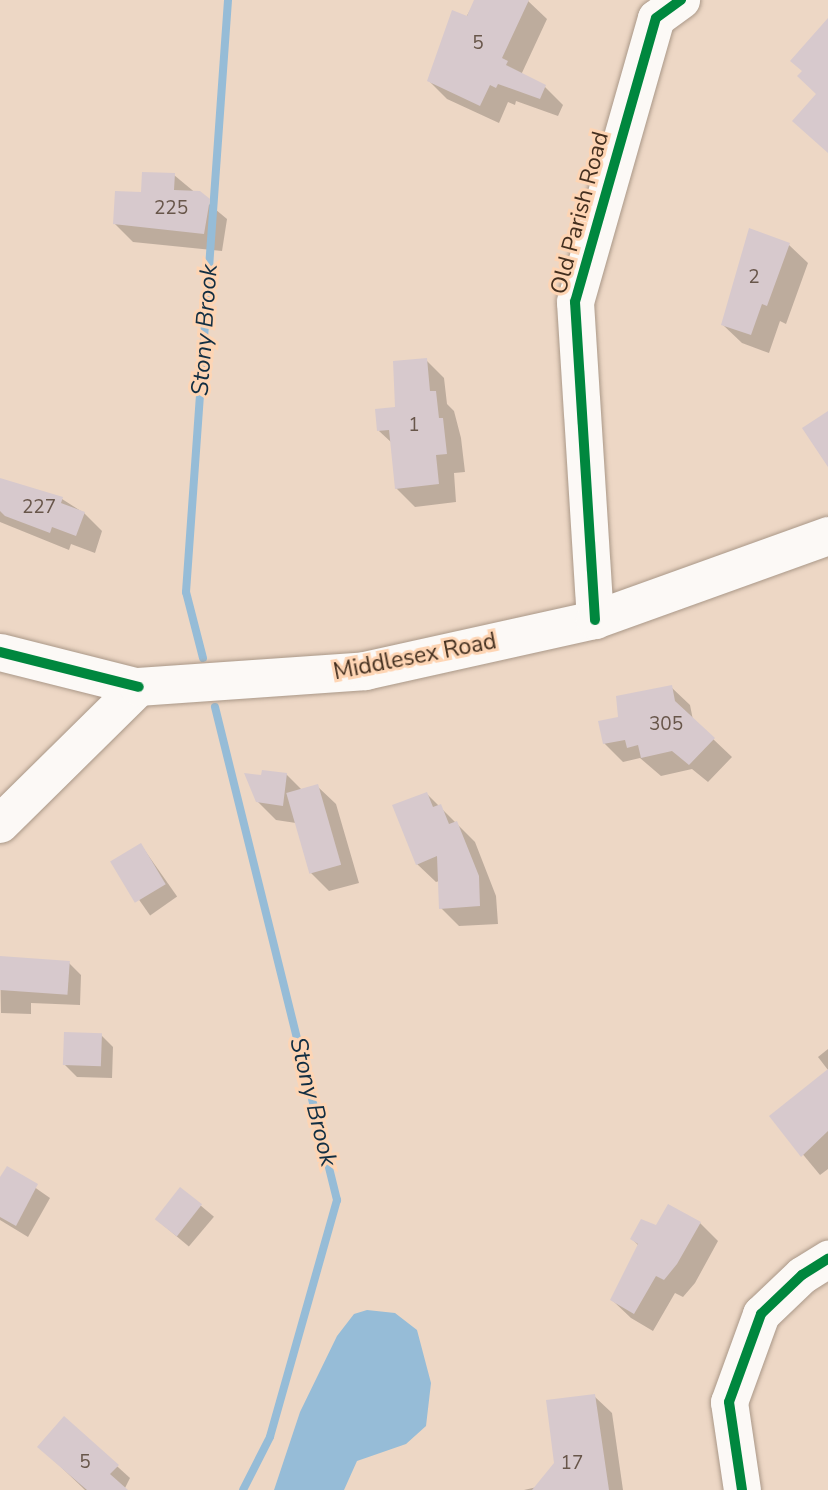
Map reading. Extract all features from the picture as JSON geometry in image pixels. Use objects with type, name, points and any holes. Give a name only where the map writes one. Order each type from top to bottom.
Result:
[{"type":"main road","name":"Middlesex Road","points":[[139,687],[365,671],[595,620],[828,536]]},
{"type":"main road","points":[[0,824],[139,687]]},
{"type":"street","name":"Old Parish Road","points":[[595,620],[575,302],[656,18],[681,0]]},
{"type":"street","points":[[0,652],[139,687]]},
{"type":"street","points":[[742,1490],[729,1402],[761,1314],[802,1275],[828,1259]]},
{"type":"water","points":[[367,1310],[395,1313],[417,1330],[431,1383],[426,1426],[406,1444],[357,1461],[344,1490],[274,1490],[300,1412],[337,1336],[354,1314]]},
{"type":"building","points":[[474,0],[529,0],[502,58],[508,61],[506,65],[546,85],[540,99],[498,84],[496,88],[490,85],[480,106],[427,81],[452,10],[467,16]]},
{"type":"building","points":[[828,18],[828,153],[792,121],[816,94],[797,76],[802,71],[790,61]]},
{"type":"building","points":[[142,172],[175,173],[174,190],[200,191],[210,199],[204,234],[113,224],[115,191],[141,192]]},
{"type":"building","points":[[749,228],[790,243],[767,306],[762,304],[751,335],[721,325]]},
{"type":"building","points":[[427,358],[430,391],[436,391],[439,418],[443,418],[447,454],[436,455],[439,484],[395,489],[389,430],[377,431],[375,409],[395,407],[393,361]]},
{"type":"building","points":[[828,411],[828,467],[802,428]]},
{"type":"building","points":[[0,478],[63,497],[61,503],[85,512],[76,536],[52,527],[50,533],[5,516],[0,511]]},
{"type":"building","points":[[672,685],[675,701],[715,738],[689,765],[672,751],[641,758],[638,745],[627,748],[625,740],[603,744],[598,721],[618,717],[616,696]]},
{"type":"building","points":[[262,770],[287,773],[283,806],[256,802],[244,773],[261,775]]},
{"type":"building","points":[[318,784],[341,865],[309,874],[286,793]]},
{"type":"building","points":[[427,792],[433,807],[441,804],[449,824],[457,821],[479,876],[480,906],[439,909],[437,856],[416,865],[392,805]]},
{"type":"building","points":[[141,843],[166,884],[135,903],[110,862]]},
{"type":"building","points":[[0,956],[70,961],[67,995],[0,990]]},
{"type":"building","points":[[64,1032],[102,1033],[101,1066],[63,1065]]},
{"type":"building","points":[[828,1069],[828,1131],[801,1157],[769,1116]]},
{"type":"building","points":[[7,1166],[38,1184],[16,1226],[0,1217],[0,1177]]},
{"type":"building","points":[[180,1187],[202,1204],[177,1237],[155,1219]]},
{"type":"building","points":[[668,1204],[701,1222],[677,1264],[664,1280],[656,1276],[634,1314],[610,1300],[638,1244],[630,1239],[641,1219],[656,1225]]},
{"type":"building","points":[[595,1394],[609,1490],[532,1490],[554,1463],[546,1400]]},
{"type":"building","points":[[64,1416],[119,1465],[110,1474],[128,1490],[87,1490],[37,1447]]},
{"type":"waterway","name":"Stony Brook","points":[[203,658],[186,592],[228,0]]},
{"type":"waterway","name":"Stony Brook","points":[[215,707],[337,1200],[270,1437],[243,1490]]},
{"type":"cycle path","points":[[595,620],[575,302],[656,18],[681,0]]},
{"type":"cycle path","points":[[0,652],[139,687]]},
{"type":"cycle path","points":[[742,1490],[729,1402],[761,1314],[802,1275],[828,1259]]}]
